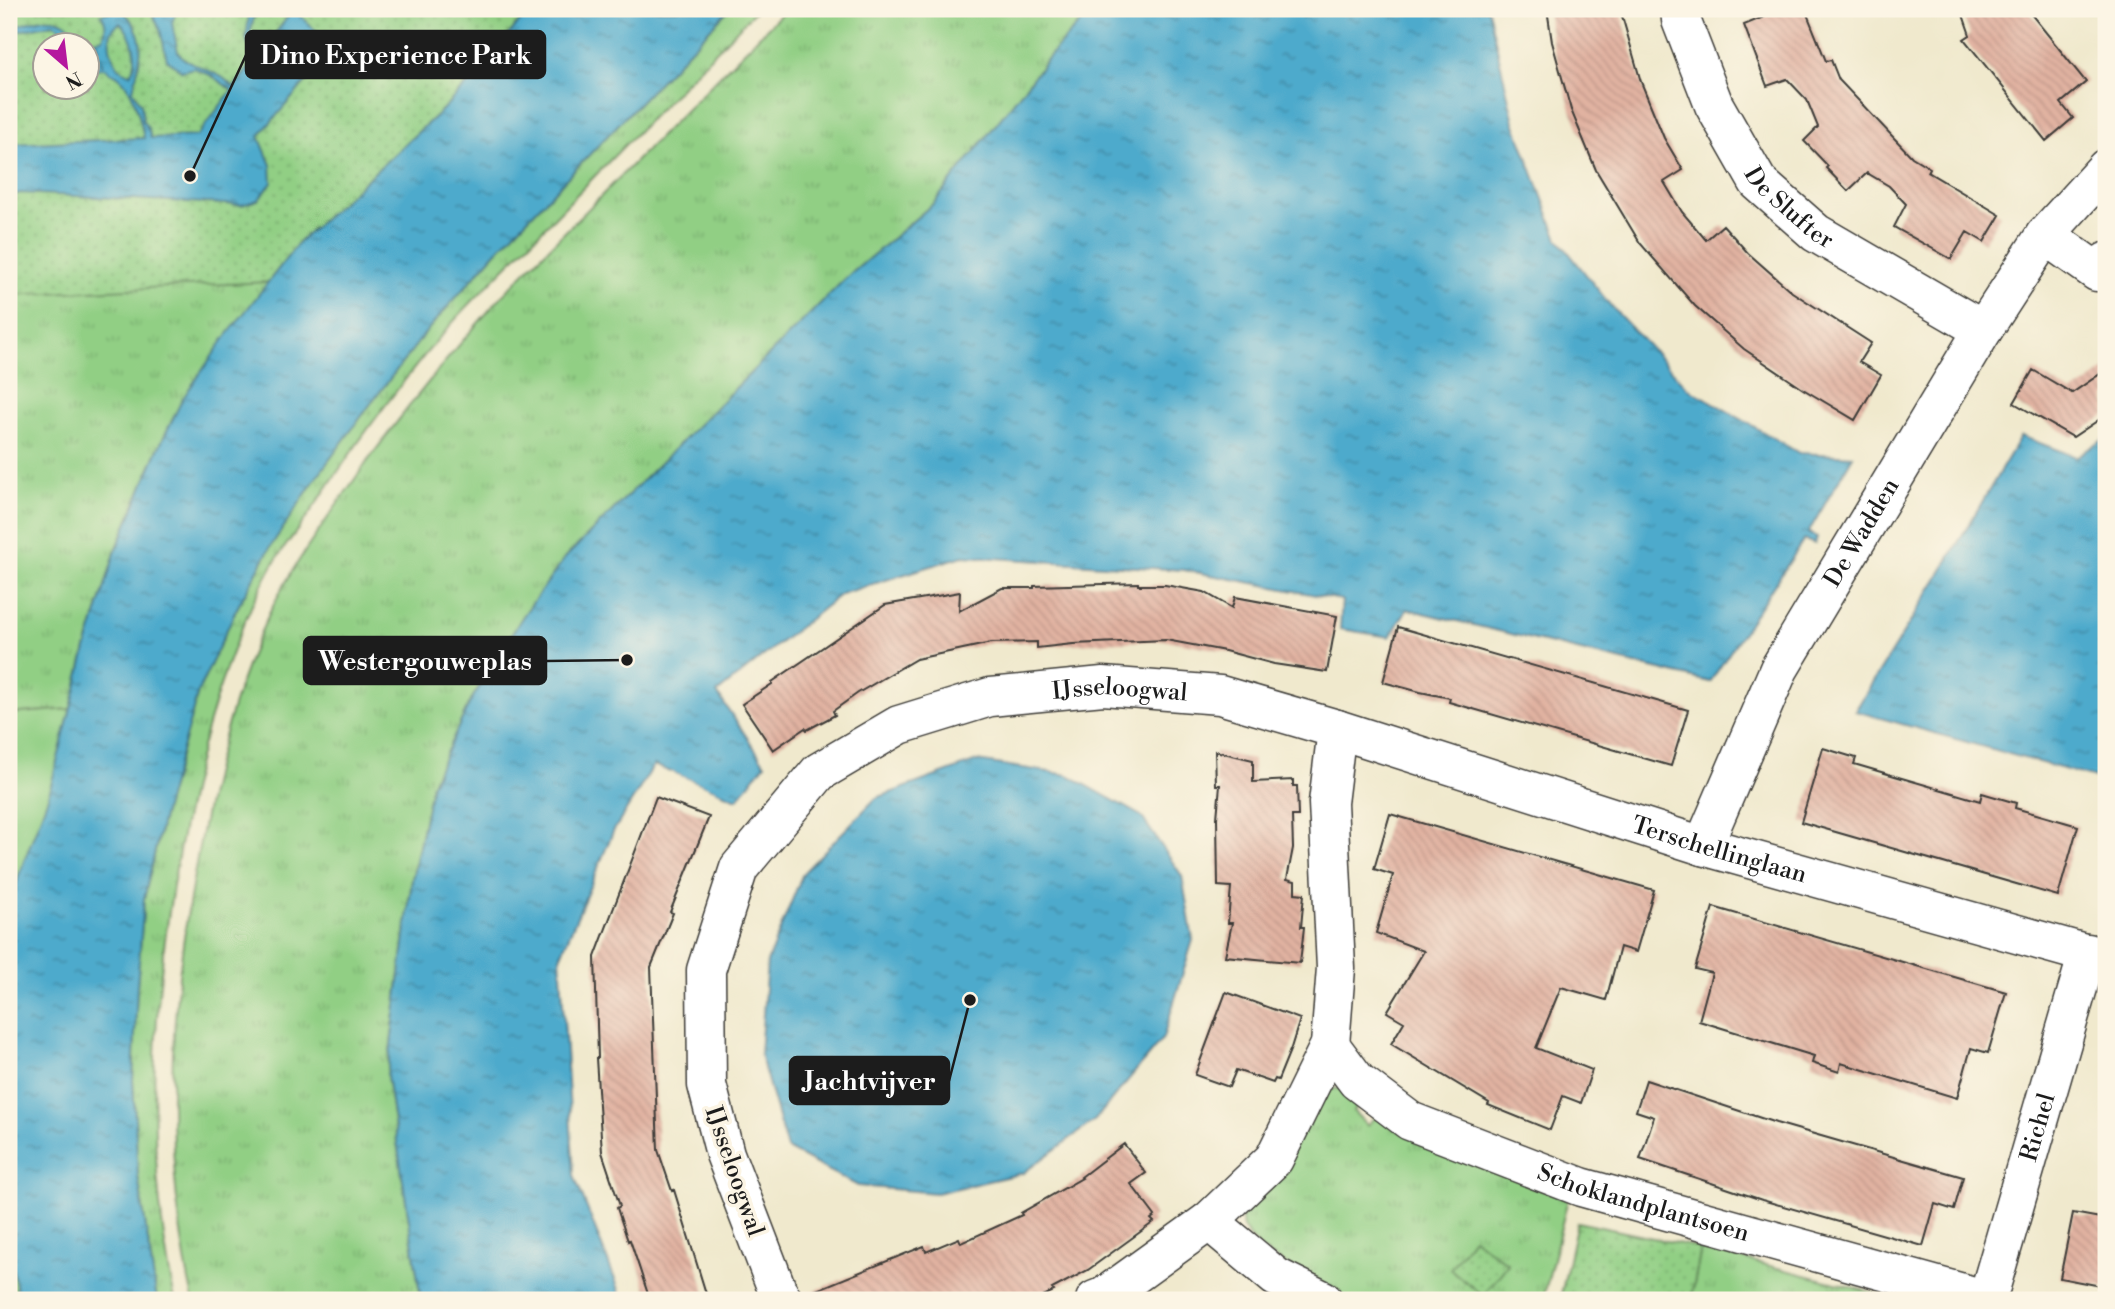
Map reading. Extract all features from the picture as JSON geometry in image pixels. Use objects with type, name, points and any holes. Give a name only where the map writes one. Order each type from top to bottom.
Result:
[{"type":"street","name":"De Slufter","points":[[1680,9],[1681,20],[1714,105],[1758,182],[1816,233],[1983,330]]},
{"type":"street","name":"De Wadden","points":[[1703,846],[1779,668],[1983,330],[2045,235],[2106,168]]},
{"type":"street","points":[[2045,235],[2097,272],[2106,262]]},
{"type":"street","name":"IJsseloogwal","points":[[783,1300],[725,1154],[707,1085],[706,970],[739,868],[819,772],[899,725],[990,697],[1103,686],[1220,695],[1337,729]]},
{"type":"street","points":[[1095,1300],[1105,1296],[1209,1221],[1274,1159],[1330,1045],[1336,968],[1328,803],[1337,729]]},
{"type":"street","name":"Terschellinglaan","points":[[1337,729],[1703,846],[2097,956]]},
{"type":"street","name":"Richel","points":[[1988,1300],[2097,956]]},
{"type":"street","name":"Schoklandplantsoen","points":[[1330,1045],[1357,1081],[1410,1121],[1435,1131],[1581,1187],[1988,1300]]},
{"type":"street","points":[[1209,1221],[1276,1276],[1323,1300]]},
{"type":"green space","points":[[9,9],[530,9],[471,80],[300,241],[268,282],[9,295]]},
{"type":"green space","points":[[334,9],[530,9],[441,111],[158,449],[115,553],[71,709],[9,714],[9,197]]},
{"type":"green space","points":[[729,9],[757,9],[478,295],[416,365],[281,553],[251,607],[233,649],[205,735],[184,824],[162,960],[154,1106],[160,1204],[175,1300],[157,1300],[138,1176],[133,1080],[137,987],[144,899],[164,812],[198,692],[235,612],[271,546],[316,478],[430,327],[495,253]]},
{"type":"green space","points":[[786,9],[1093,9],[1053,52],[934,203],[845,279],[565,558],[523,616],[470,702],[432,783],[412,880],[387,1075],[421,1300],[193,1300],[177,1204],[172,1106],[181,959],[201,835],[218,759],[240,685],[269,614],[304,552],[361,470],[466,336],[531,266]]},
{"type":"green space","points":[[71,709],[48,797],[19,875],[9,912],[9,714]]},
{"type":"green space","points":[[1342,1088],[1367,1096],[1353,1111],[1367,1125],[1381,1111],[1568,1199],[1543,1300],[1348,1300],[1260,1249],[1243,1228],[1241,1213],[1319,1099],[1332,1089]]},
{"type":"green space","points":[[1577,1222],[1701,1248],[1691,1300],[1560,1300]]},
{"type":"green space","points":[[1473,1238],[1508,1264],[1483,1296],[1450,1269]]},
{"type":"green space","points":[[1701,1248],[1901,1300],[1691,1300]]},
{"type":"green space","points":[[9,1251],[19,1300],[9,1300]]},
{"type":"water","points":[[150,9],[177,9],[172,23],[178,52],[184,59],[222,77],[234,87],[256,58],[246,37],[248,9],[254,9],[250,36],[259,54],[294,9],[323,38],[328,56],[259,136],[271,165],[272,183],[258,200],[242,205],[20,193],[9,197],[9,144],[144,138],[129,90],[117,75],[102,68],[105,23],[101,14],[123,11],[137,31],[141,49],[133,91],[141,104],[143,121],[151,138],[197,136],[232,90],[210,75],[194,68],[182,71],[167,60],[160,29]],"holes":[[[120,23],[131,40],[135,62],[130,74],[118,66],[110,42],[114,28]]]},
{"type":"water","points":[[530,9],[729,9],[495,253],[430,327],[316,478],[271,546],[235,612],[198,692],[164,812],[144,899],[133,1080],[138,1176],[157,1300],[19,1300],[9,1251],[9,912],[19,875],[48,797],[86,649],[115,553],[158,449],[183,398],[224,339],[300,241],[441,111],[471,80]]},
{"type":"water","points":[[1093,9],[1488,9],[1514,122],[1558,239],[1611,306],[1688,388],[1799,453],[1853,456],[1808,533],[1817,537],[1815,544],[1804,540],[1710,682],[1407,609],[1390,637],[1340,629],[1342,600],[1184,570],[963,556],[841,594],[717,693],[765,764],[737,799],[654,765],[613,832],[560,957],[574,1175],[623,1300],[421,1300],[387,1076],[412,880],[432,783],[470,702],[523,616],[565,558],[845,279],[934,203],[1053,52]]},
{"type":"water","points":[[54,19],[75,32],[64,32],[53,24],[9,33],[9,28],[37,20]]},
{"type":"water","points":[[2021,436],[2076,457],[2106,438],[2106,781],[1855,711]]},
{"type":"water","points":[[977,761],[1068,775],[1141,816],[1182,876],[1193,940],[1163,1038],[1095,1120],[1023,1173],[936,1193],[858,1186],[787,1149],[760,1054],[767,962],[803,873],[876,798]]},
{"type":"pier","points":[[671,772],[722,793],[721,796],[670,776]]},
{"type":"building","points":[[1547,9],[1620,9],[1641,82],[1664,138],[1683,170],[1664,182],[1682,212],[1706,240],[1723,225],[1748,253],[1792,292],[1871,343],[1859,362],[1881,375],[1855,420],[1744,349],[1695,306],[1640,243],[1596,170],[1571,110],[1552,42]]},
{"type":"building","points":[[1783,9],[1805,9],[1826,61],[1831,60],[1839,80],[1912,157],[1930,168],[1928,172],[2000,215],[1984,242],[1967,232],[1951,259],[1894,227],[1906,204],[1889,186],[1867,173],[1848,191],[1826,168],[1828,166],[1804,141],[1818,127],[1807,100],[1787,79],[1767,86],[1744,25]]},
{"type":"building","points":[[1961,9],[2027,9],[2086,82],[2061,103],[2073,118],[2046,141],[1964,39],[1970,35]]},
{"type":"building","points":[[2033,370],[2072,393],[2106,370],[2106,415],[2073,437],[2014,403]]},
{"type":"building","points":[[1138,583],[1204,592],[1232,608],[1235,597],[1337,616],[1327,672],[1274,664],[1166,640],[1037,648],[1037,642],[991,643],[916,659],[858,693],[833,711],[835,715],[807,730],[805,728],[773,750],[742,704],[885,605],[960,592],[959,611],[1002,588]]},
{"type":"building","points":[[1398,627],[1688,710],[1671,766],[1449,702],[1450,698],[1383,682]]},
{"type":"building","points":[[1823,748],[1856,758],[1854,764],[1980,801],[1982,793],[2016,803],[2015,808],[2078,826],[2058,896],[1801,822]]},
{"type":"building","points":[[1215,751],[1253,760],[1253,782],[1293,780],[1293,786],[1297,786],[1298,816],[1292,816],[1293,848],[1287,879],[1295,881],[1295,893],[1304,894],[1300,963],[1225,956],[1232,923],[1228,923],[1231,887],[1218,886],[1217,818],[1220,785],[1216,785]]},
{"type":"building","points":[[656,797],[709,817],[670,912],[673,913],[651,967],[658,1150],[672,1191],[674,1190],[708,1300],[650,1300],[617,1208],[620,1206],[602,1152],[596,1058],[595,957]]},
{"type":"building","points":[[1390,814],[1654,890],[1636,952],[1620,947],[1606,1000],[1561,987],[1536,1048],[1592,1070],[1581,1103],[1563,1096],[1550,1130],[1488,1105],[1489,1103],[1391,1044],[1404,1022],[1387,1012],[1424,951],[1376,933],[1393,875],[1374,869]]},
{"type":"building","points":[[1713,907],[2006,992],[1988,1053],[1971,1048],[1957,1098],[1841,1063],[1839,1072],[1812,1063],[1814,1056],[1699,1021],[1712,973],[1695,969]]},
{"type":"building","points":[[1226,992],[1300,1019],[1278,1080],[1275,1079],[1273,1083],[1236,1070],[1229,1087],[1195,1075]]},
{"type":"building","points":[[1646,1080],[1776,1123],[1963,1177],[1954,1210],[1935,1204],[1923,1246],[1762,1200],[1640,1159],[1654,1117],[1636,1111]]},
{"type":"building","points":[[1124,1144],[1146,1173],[1131,1184],[1155,1216],[1151,1219],[1154,1222],[1088,1270],[1052,1289],[1054,1291],[1035,1300],[805,1300],[804,1295],[924,1246],[926,1252],[959,1238],[961,1243],[1022,1215],[1021,1213],[1082,1178]]},
{"type":"building","points":[[2073,1213],[2106,1219],[2106,1287],[2060,1278]]},
{"type":"ferry route","points":[[102,64],[103,68]]},
{"type":"place","name":"Dino Experience Park","points":[[190,176]]},
{"type":"place","name":"Westergouweplas","points":[[627,660]]},
{"type":"place","name":"Jachtvijver","points":[[970,1000]]}]
